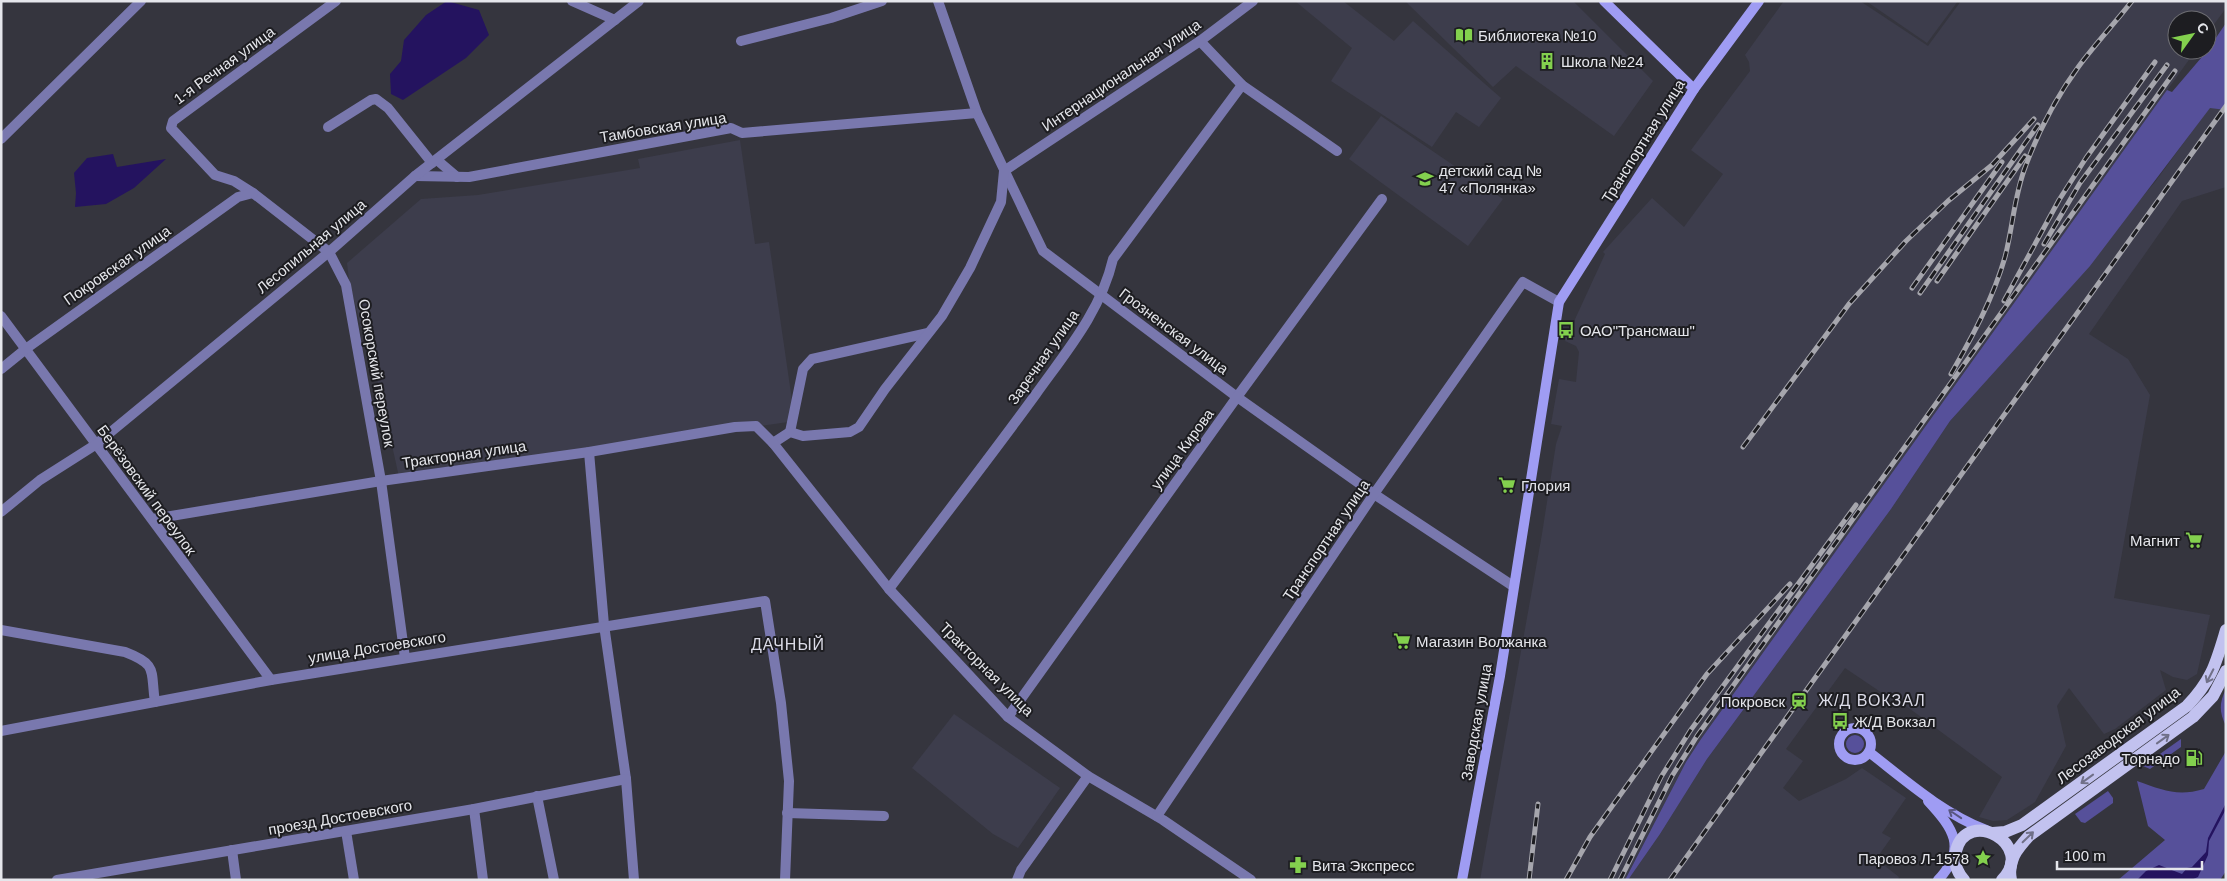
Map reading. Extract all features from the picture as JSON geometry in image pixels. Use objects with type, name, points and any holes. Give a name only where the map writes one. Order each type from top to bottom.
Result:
[{"type":"main road","name":"Лесозаводская улица","points":[[1955,857],[1960,842],[1966,836],[1977,831],[2005,832],[2022,825],[2187,706],[2204,688],[2212,673],[2226,630]]},
{"type":"main road","name":"Лесозаводская улица","points":[[2002,880],[2008,873],[2016,851],[2029,836],[2193,717],[2213,696],[2226,671]]},
{"type":"main road","points":[[1993,832],[2007,844],[2011,862],[2011,880]]},
{"type":"main road","points":[[1955,857],[1956,867],[1964,880]]},
{"type":"street","points":[[1,139],[141,1]]},
{"type":"street","name":"1-я Речная улица","points":[[253,193],[234,181],[215,175],[171,128],[173,121],[336,1]]},
{"type":"street","points":[[572,1],[615,20]]},
{"type":"street","name":"Лесопильная улица","points":[[1,512],[40,480],[95,445],[329,252],[415,176],[639,1]]},
{"type":"street","points":[[741,41],[830,18],[882,1]]},
{"type":"street","name":"Грозненская улица","points":[[938,1],[977,113],[1043,251],[1237,397],[1374,494],[1513,586]]},
{"type":"street","name":"Интернациональная улица","points":[[1004,171],[1200,41],[1253,1]]},
{"type":"street","points":[[1604,1],[1694,89]]},
{"type":"street","name":"Транспортная улица","points":[[1157,816],[1374,494],[1523,282],[1559,302],[1694,89],[1760,1]]},
{"type":"street","points":[[1200,41],[1242,85],[1337,151]]},
{"type":"street","name":"Заречная улица","points":[[889,589],[1012,428],[1089,320],[1113,260],[1242,85]]},
{"type":"street","points":[[328,127],[371,100],[376,99],[388,108],[434,161],[457,177]]},
{"type":"street","name":"Тамбовская улица","points":[[415,176],[469,177],[730,128],[742,133],[977,113]]},
{"type":"street","points":[[790,432],[803,436],[850,432],[859,427],[942,316],[986,235],[1001,202],[1004,171]]},
{"type":"street","name":"Осокорский переулок","points":[[253,193],[329,252],[346,285],[381,480],[405,658]]},
{"type":"street","name":"Покровская улица","points":[[1,369],[27,348],[238,197],[253,193]]},
{"type":"street","name":"улица Кирова","points":[[1008,717],[1237,397],[1382,199]]},
{"type":"street","name":"Заводская улица","points":[[1462,880],[1500,676],[1559,302]]},
{"type":"street","name":"Берёзовский переулок","points":[[1,316],[27,348],[95,445],[153,519],[152,522],[271,680]]},
{"type":"street","points":[[773,443],[790,432],[803,369],[812,359],[928,333]]},
{"type":"street","name":"Тракторная улица","points":[[153,519],[381,480],[589,452],[735,427],[756,426],[773,443],[889,589],[1008,717],[1088,776],[1157,816],[1251,880]]},
{"type":"street","points":[[589,452],[604,625],[626,779],[634,880]]},
{"type":"street","name":"улица Достоевского","points":[[1,731],[271,680],[604,625],[765,601],[781,703],[789,781],[787,813]]},
{"type":"street","points":[[1,630],[125,652],[140,658],[150,666],[153,675],[155,702]]},
{"type":"street","points":[[1869,752],[1919,791],[1969,823],[1993,832]]},
{"type":"street","points":[[1017,880],[1021,870],[1088,776]]},
{"type":"street","name":"проезд Достоевского","points":[[58,880],[113,875],[232,850],[474,808],[626,779]]},
{"type":"street","points":[[1919,791],[1945,820],[1955,842],[1955,857],[1947,871],[1938,880]]},
{"type":"street","points":[[537,796],[554,880]]},
{"type":"street","points":[[474,808],[483,880]]},
{"type":"street","points":[[784,880],[787,813],[884,816]]},
{"type":"street","points":[[346,831],[354,880]]},
{"type":"street","points":[[232,850],[236,880]]},
{"type":"shaded area","points":[[447,1],[479,10],[489,35],[466,58],[403,100],[391,94],[390,74],[401,61],[404,40],[426,15]]},
{"type":"shaded area","points":[[1295,1],[1343,1],[1394,41],[1413,21],[1501,98],[1479,127],[1456,112],[1432,147],[1331,81],[1352,48]]},
{"type":"shaded area","points":[[1405,1],[1573,1],[1653,81],[1614,136],[1516,66],[1493,87]]},
{"type":"shaded area","points":[[1784,1],[1860,1],[1928,46],[1961,1],[2226,1],[2226,8],[2217,20],[2217,10],[2167,10],[2167,60],[2189,60],[1701,739],[1686,762],[1625,880],[1480,880],[1542,534],[1556,444],[1562,426],[1551,424],[1559,379],[1576,382],[1579,352],[1576,346],[1565,341],[1605,254],[1603,252],[1652,198],[1684,227],[1723,174],[1691,150],[1750,71],[1749,62],[1745,55]]},
{"type":"shaded area","points":[[1866,1],[1958,1],[1927,43]]},
{"type":"shaded area","points":[[2226,23],[2226,110],[2210,108],[2090,266],[1950,421],[1891,509],[1707,759],[1660,834],[1628,880],[1625,880],[1686,762],[1701,739],[2167,90],[2172,92],[2199,60],[2217,60],[2217,36]]},
{"type":"shaded area","points":[[2210,107],[2226,110],[2226,187],[2182,201],[2089,334],[2128,359],[2150,395],[2114,598],[2210,615],[2197,674],[2187,680],[2173,677],[2160,670],[2166,690],[2115,729],[2104,734],[2069,688],[2057,706],[2066,746],[2035,802],[2007,820],[1993,821],[1979,817],[2002,777],[1898,700],[1888,697],[1845,668],[1786,749],[1803,761],[1783,788],[1799,801],[1846,779],[1862,768],[1906,798],[1882,833],[1891,838],[1876,859],[1899,877],[1898,880],[1628,880],[1660,834],[1707,759],[1891,509],[1950,421],[2009,355],[2155,182]]},
{"type":"shaded area","name":"детский сад № 47 «Полянка»","points":[[1381,116],[1503,199],[1468,246],[1349,159]]},
{"type":"shaded area","points":[[740,140],[755,244],[769,242],[795,421],[399,477],[378,382],[373,375],[349,280],[347,263],[421,199],[478,195],[640,168],[638,159]]},
{"type":"shaded area","points":[[113,154],[117,167],[166,159],[134,188],[106,204],[75,207],[74,173],[87,158]]},
{"type":"shaded area","points":[[2226,689],[2226,726],[2221,708]]},
{"type":"shaded area","points":[[954,714],[1060,788],[1018,848],[993,834],[912,768]]},
{"type":"shaded area","points":[[1855,735],[1861,738],[1864,744],[1861,750],[1855,753],[1849,750],[1846,744],[1849,738]]},
{"type":"shaded area","points":[[2181,739],[2181,747],[2150,769],[2143,766]]},
{"type":"shaded area","points":[[2226,751],[2226,871],[2220,880],[2118,880],[2165,840],[2148,826],[2137,781],[2163,790],[2178,792],[2204,789]]},
{"type":"shaded area","points":[[2108,791],[2113,798],[2113,803],[2085,823],[2081,822],[2075,814]]},
{"type":"shaded area","points":[[2226,803],[2226,809],[2209,841],[2208,855],[2198,877],[2191,880],[2137,880],[2146,871],[2159,865],[2182,874],[2187,868],[2192,867],[2206,852],[2208,838]]},
{"type":"railway","points":[[1951,374],[1967,346],[2000,273],[2008,246],[2022,176],[2043,126],[2063,89],[2079,66],[2132,1]]},
{"type":"railway","points":[[2004,301],[2059,200],[2086,158],[2155,62]]},
{"type":"railway","points":[[2044,244],[2080,183],[2167,65]]},
{"type":"railway","points":[[1620,880],[1672,776],[1697,736],[2175,71]]},
{"type":"railway","points":[[1670,880],[2226,106]]},
{"type":"railway","points":[[1743,447],[1849,304],[1906,241],[1948,201],[1992,165],[2034,119]]},
{"type":"railway","points":[[1920,293],[2038,125]]},
{"type":"railway","points":[[1937,281],[2025,156]]},
{"type":"railway","points":[[1912,288],[2002,162]]},
{"type":"railway","points":[[1610,880],[1661,777],[1690,731],[1856,505]]},
{"type":"railway","points":[[1566,880],[1590,837],[1707,674],[1790,584]]},
{"type":"railway","points":[[1529,880],[1538,804]]},
{"type":"place","name":"Библиотека №10","points":[[1464,35]]},
{"type":"place","name":"Школа №24","points":[[1547,61]]},
{"type":"place","name":"детский сад № 47 «Полянка»","points":[[1425,179]]},
{"type":"place","name":"ОАО\"Трансмаш\"","points":[[1566,330]]},
{"type":"place","name":"Глория","points":[[1507,485]]},
{"type":"place","name":"Магнит","points":[[2194,540]]},
{"type":"place","name":"Магазин Волжанка","points":[[1402,641]]},
{"type":"place","name":"Покровск","points":[[1799,701]]},
{"type":"place","name":"Ж/Д Вокзал","points":[[1840,721]]},
{"type":"place","name":"Торнадо","points":[[2194,758]]},
{"type":"place","name":"Паровоз Л-1578","points":[[1983,858]]},
{"type":"place","name":"Вита Экспресс","points":[[1298,865]]},
{"type":"district","name":"ДАЧНЫЙ","points":[[788,644]]},
{"type":"district","name":"Ж/Д ВОКЗАЛ","points":[[1872,700]]}]
